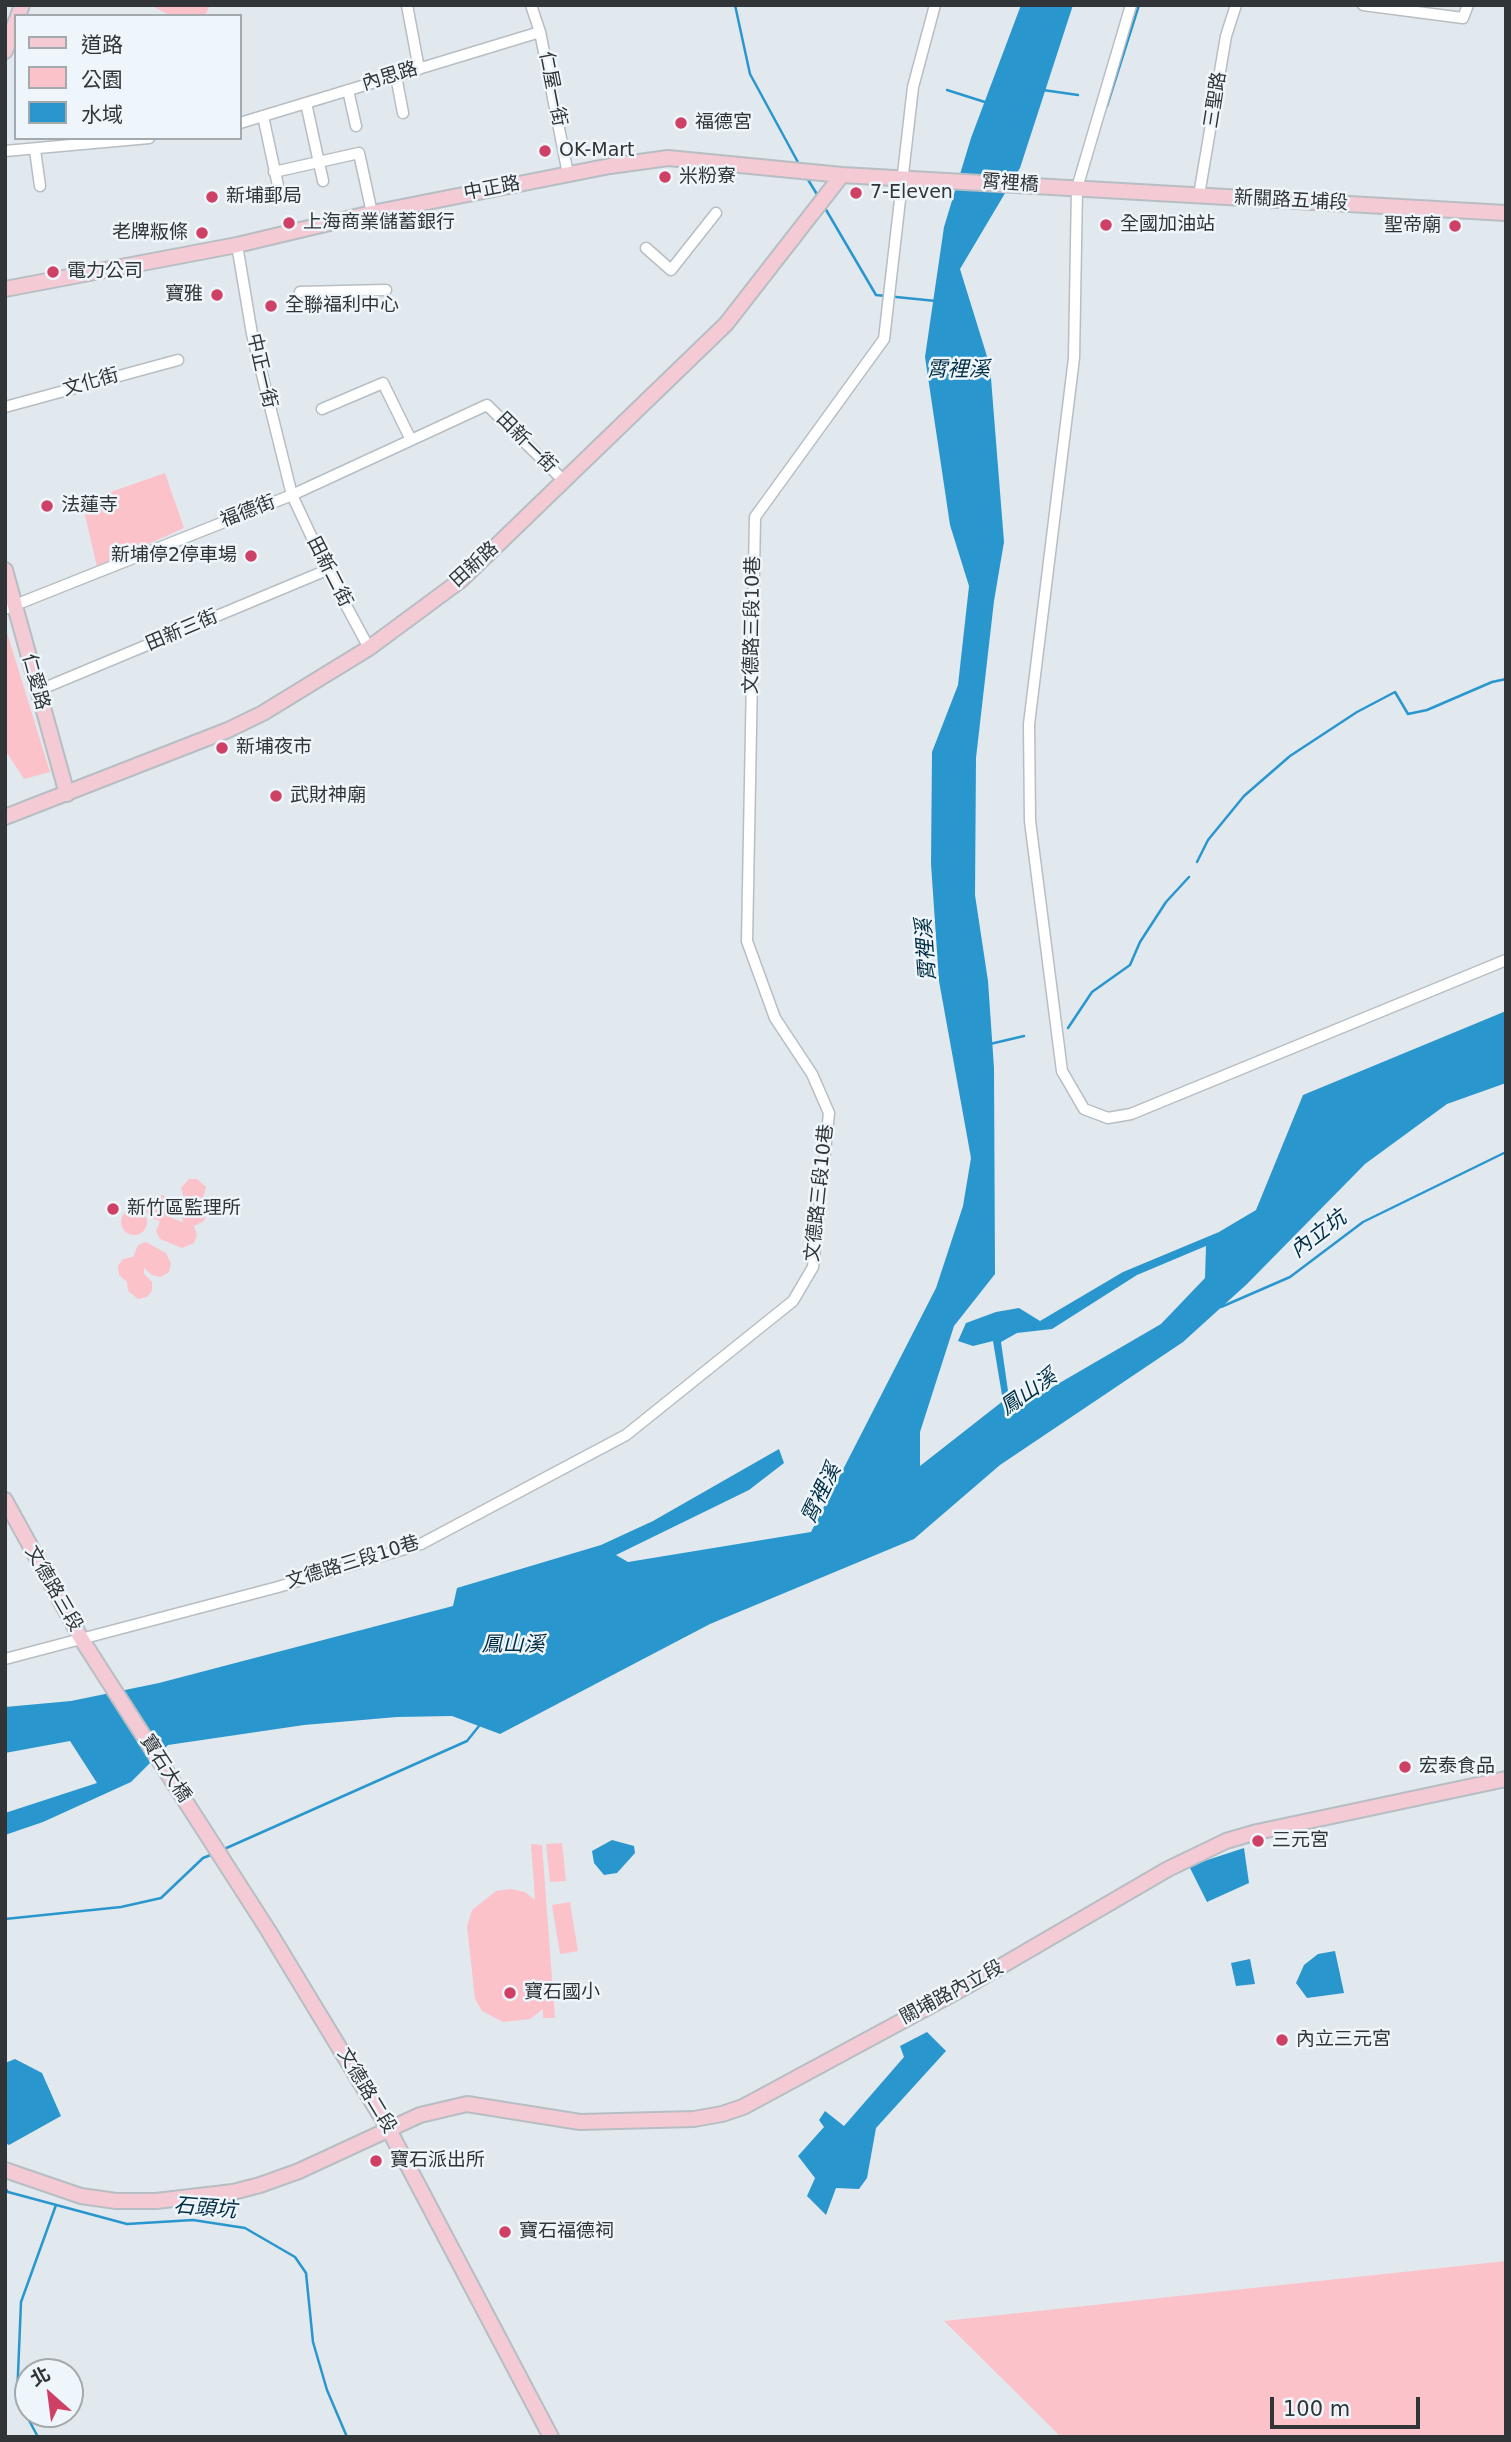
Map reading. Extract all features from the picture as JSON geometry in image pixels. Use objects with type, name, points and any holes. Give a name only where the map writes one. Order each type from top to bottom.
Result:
[{"type":"main road","points":[[5,51],[14,26]]},
{"type":"main road","name":"中正路","points":[[5,289],[237,245],[372,213],[568,174],[668,158],[842,175],[901,177]]},
{"type":"main road","name":"田新路","points":[[5,817],[240,724],[369,648],[461,580],[726,324],[842,175]]},
{"type":"main road","name":"霄裡橋","points":[[901,177],[1077,188]]},
{"type":"main road","name":"新關路五埔段","points":[[1077,188],[1506,213]]},
{"type":"main road","name":"仁愛路","points":[[5,570],[10,607],[67,794]]},
{"type":"main road","name":"文德路三段","points":[[5,1500],[82,1640]]},
{"type":"main road","name":"寶石大橋","points":[[82,1640],[248,1899]]},
{"type":"main road","name":"關埔路內立段","points":[[6,2171],[81,2196],[116,2201],[196,2197],[233,2192],[278,2179],[388,2127],[420,2115],[467,2104],[580,2122],[694,2119],[722,2114],[743,2107],[967,1986],[1168,1869],[1226,1841],[1506,1779]]},
{"type":"main road","name":"文德路二段","points":[[248,1899],[388,2127],[551,2437]]},
{"type":"street","points":[[407,5],[419,69]]},
{"type":"street","name":"仁屋一街","points":[[531,5],[541,32],[568,174]]},
{"type":"street","name":"文德路三段10巷","points":[[5,1658],[278,1587],[432,1538],[626,1435],[793,1301],[813,1267],[829,1113],[812,1074],[775,1018],[747,941],[755,517],[884,339],[913,87],[935,5]]},
{"type":"street","points":[[1131,5],[1077,188],[1074,358],[1029,724],[1030,821],[1062,1071],[1084,1109],[1108,1118],[1130,1114],[1506,960]]},
{"type":"street","name":"三聖路","points":[[1199,195],[1226,36],[1236,5]]},
{"type":"street","points":[[1363,5],[1463,18],[1468,5]]},
{"type":"street","name":"內思路","points":[[242,122],[541,32]]},
{"type":"street","points":[[396,76],[403,113]]},
{"type":"street","points":[[348,90],[356,126]]},
{"type":"street","points":[[306,103],[323,181]]},
{"type":"street","points":[[263,116],[280,195]]},
{"type":"street","points":[[5,151],[130,140]]},
{"type":"street","points":[[35,150],[40,186]]},
{"type":"street","points":[[274,172],[359,153],[372,213]]},
{"type":"street","points":[[646,248],[671,270],[716,213]]},
{"type":"street","name":"中正一街","points":[[237,245],[252,334],[292,495]]},
{"type":"street","points":[[300,292],[386,290]]},
{"type":"street","name":"文化街","points":[[5,407],[178,360]]},
{"type":"street","points":[[323,409],[383,383],[411,440]]},
{"type":"street","name":"田新一街","points":[[487,405],[565,482]]},
{"type":"street","name":"福德街","points":[[10,607],[292,495],[487,405]]},
{"type":"street","name":"田新二街","points":[[292,495],[327,570],[369,648]]},
{"type":"street","name":"田新三街","points":[[37,691],[327,570]]},
{"type":"green space","points":[[150,5],[210,5],[206,14],[167,14]]},
{"type":"green space","points":[[165,473],[184,528],[97,567],[82,502]]},
{"type":"green space","points":[[5,626],[50,772],[24,779],[5,750]]},
{"type":"green space","points":[[189,1179],[197,1179],[206,1187],[202,1202],[207,1212],[204,1221],[194,1226],[197,1235],[194,1243],[182,1248],[160,1239],[156,1231],[160,1221],[149,1217],[146,1209],[151,1198],[163,1195],[172,1204],[169,1217],[183,1222],[181,1209],[185,1202],[181,1188]]},
{"type":"green space","points":[[134,1209],[143,1213],[147,1222],[143,1231],[134,1235],[125,1231],[121,1222],[125,1213]]},
{"type":"green space","points":[[146,1242],[166,1253],[171,1264],[169,1272],[161,1277],[152,1275],[144,1268],[144,1274],[152,1282],[152,1291],[147,1297],[138,1299],[128,1291],[127,1282],[119,1275],[118,1266],[123,1259],[133,1257],[138,1245]]},
{"type":"green space","points":[[562,1843],[566,1881],[550,1882],[546,1844]]},
{"type":"green space","points":[[531,1844],[542,1845],[555,2018],[543,2018],[543,2009],[530,2019],[503,2022],[482,2011],[475,1999],[467,1926],[472,1910],[496,1891],[511,1889],[525,1892],[535,1900]]},
{"type":"green space","points":[[570,1902],[578,1951],[560,1954],[552,1905]]},
{"type":"green space","points":[[1506,2261],[1506,2437],[1061,2437],[944,2321]]},
{"type":"water","name":"鳳山溪","points":[[1021,5],[1073,5],[1020,168],[960,269],[990,366],[1004,542],[994,601],[976,758],[975,895],[988,981],[994,1068],[995,1274],[954,1326],[920,1432],[920,1466],[1003,1401],[993,1341],[973,1346],[958,1341],[966,1323],[996,1312],[1019,1308],[1040,1321],[1123,1272],[1219,1232],[1256,1210],[1303,1095],[1506,1011],[1506,1083],[1447,1104],[1365,1164],[1247,1284],[1183,1342],[1000,1465],[914,1539],[710,1624],[500,1734],[452,1716],[397,1717],[304,1725],[168,1745],[131,1782],[43,1822],[5,1835],[5,1813],[97,1783],[70,1741],[5,1753],[5,1707],[71,1701],[159,1683],[453,1606],[457,1588],[601,1545],[653,1521],[779,1449],[784,1463],[749,1490],[616,1555],[628,1562],[811,1532],[936,1288],[963,1206],[971,1158],[939,981],[931,864],[932,752],[958,685],[969,586],[950,525],[925,357],[944,227],[971,138]],"holes":[[[1206,1246],[1205,1278],[1161,1324],[1032,1399],[1009,1398],[1001,1342],[1017,1333],[1052,1329],[1137,1275]]]},
{"type":"water","points":[[612,1840],[634,1846],[635,1853],[617,1873],[604,1875],[594,1863],[592,1851]]},
{"type":"water","points":[[1244,1848],[1249,1883],[1207,1902],[1189,1866]]},
{"type":"water","points":[[1335,1951],[1344,1993],[1307,1998],[1296,1983],[1304,1965],[1318,1954]]},
{"type":"water","points":[[1250,1959],[1255,1984],[1236,1986],[1231,1963]]},
{"type":"water","points":[[927,2032],[946,2051],[876,2128],[867,2178],[859,2189],[836,2188],[826,2215],[807,2196],[815,2178],[798,2156],[824,2127],[819,2120],[825,2111],[844,2126],[904,2057],[900,2046]]},
{"type":"water","points":[[15,2059],[42,2073],[61,2116],[9,2145],[5,2143],[5,2063]]},
{"type":"waterway","points":[[735,5],[750,74],[800,166]]},
{"type":"waterway","points":[[1107,106],[1139,5]]},
{"type":"waterway","points":[[947,90],[988,103]]},
{"type":"waterway","points":[[1043,90],[1078,95]]},
{"type":"waterway","points":[[807,178],[818,196]]},
{"type":"waterway","points":[[825,208],[876,295],[936,301]]},
{"type":"waterway","points":[[1197,862],[1208,840],[1244,796],[1290,756],[1357,712],[1395,692],[1408,714],[1427,710],[1492,682],[1506,679]]},
{"type":"waterway","points":[[1068,1028],[1092,992],[1130,965],[1140,942],[1166,902],[1189,877]]},
{"type":"waterway","points":[[990,1044],[1024,1036]]},
{"type":"waterway","name":"內立坑","points":[[1221,1307],[1290,1277],[1363,1222],[1506,1152]]},
{"type":"waterway","points":[[222,1850],[467,1741],[479,1726]]},
{"type":"waterway","points":[[5,1919],[121,1907],[161,1898],[203,1858],[213,1854]]},
{"type":"waterway","name":"石頭坑","points":[[5,2188],[8,2192],[127,2224],[193,2220],[245,2228],[295,2257],[306,2273],[313,2342],[327,2390],[347,2437]]},
{"type":"waterway","points":[[38,2437],[17,2398],[21,2302],[56,2205]]},
{"type":"place","name":"福德宮","points":[[681,123]]},
{"type":"place","name":"OK-Mart","points":[[545,151]]},
{"type":"place","name":"米粉寮","points":[[665,177]]},
{"type":"place","name":"7-Eleven","points":[[856,193]]},
{"type":"place","name":"新埔郵局","points":[[212,197]]},
{"type":"place","name":"上海商業儲蓄銀行","points":[[289,223]]},
{"type":"place","name":"全國加油站","points":[[1106,225]]},
{"type":"place","name":"聖帝廟","points":[[1455,226]]},
{"type":"place","name":"老牌粄條","points":[[202,233]]},
{"type":"place","name":"電力公司","points":[[53,272]]},
{"type":"place","name":"寶雅","points":[[217,295]]},
{"type":"place","name":"全聯福利中心","points":[[271,306]]},
{"type":"place","name":"法蓮寺","points":[[47,506]]},
{"type":"place","name":"新埔停2停車場","points":[[251,556]]},
{"type":"place","name":"新埔夜市","points":[[222,748]]},
{"type":"place","name":"武財神廟","points":[[276,796]]},
{"type":"place","name":"新竹區監理所","points":[[113,1209]]},
{"type":"place","name":"宏泰食品","points":[[1405,1767]]},
{"type":"place","name":"三元宮","points":[[1258,1841]]},
{"type":"place","name":"寶石國小","points":[[510,1993]]},
{"type":"place","name":"內立三元宮","points":[[1282,2040]]},
{"type":"place","name":"寶石派出所","points":[[376,2161]]},
{"type":"place","name":"寶石福德祠","points":[[505,2232]]},
{"type":"water label","name":"霄裡溪","points":[[958,371]]},
{"type":"water label","name":"霄裡溪","points":[[927,950]]},
{"type":"water label","name":"霄裡溪","points":[[822,1494]]}]
